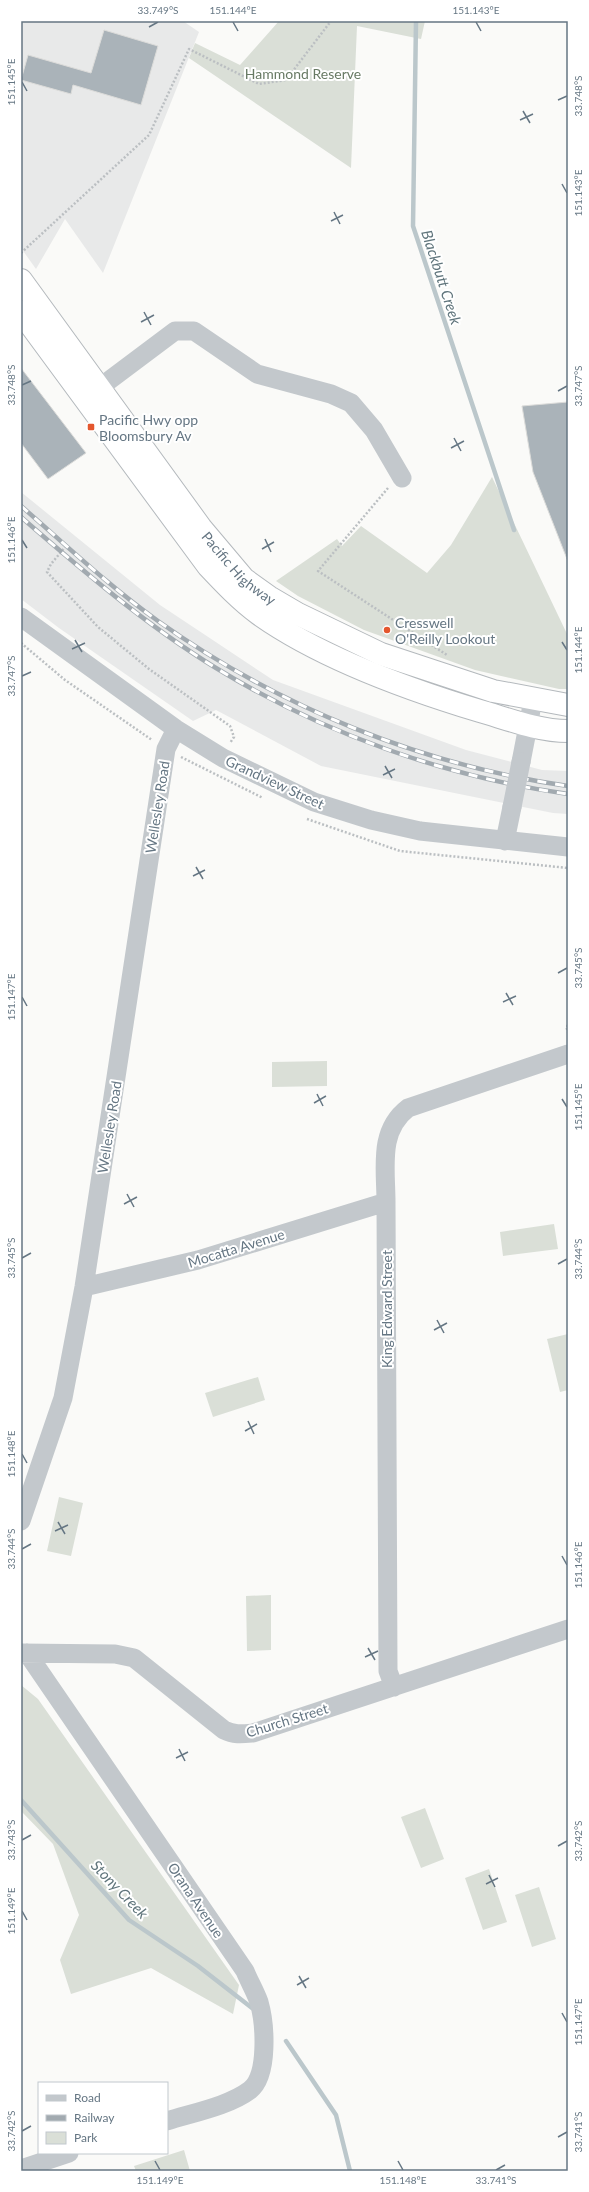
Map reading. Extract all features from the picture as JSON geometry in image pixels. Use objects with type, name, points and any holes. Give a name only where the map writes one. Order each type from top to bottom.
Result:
[{"type":"highway","name":"Pacific Highway","points":[[21,280],[92,394],[208,566],[229,588],[258,613],[289,634],[331,655],[453,703],[529,726],[568,731]]},
{"type":"highway","name":"Pacific Highway","points":[[21,312],[92,394],[218,550],[244,579],[269,597],[298,614],[382,654],[493,691],[533,700],[568,705]]},
{"type":"street","points":[[92,394],[175,331],[194,331],[257,374],[331,394],[352,403],[374,430],[400,475]]},
{"type":"street","name":"Grandview Street","points":[[21,617],[176,729],[223,758],[314,802],[371,820],[420,831],[568,847]]},
{"type":"street","points":[[505,841],[533,700]]},
{"type":"street","name":"Wellesley Road","points":[[21,1521],[64,1398],[84,1288],[166,749],[176,729]]},
{"type":"street","name":"King Edward Street","points":[[394,1686],[388,1671],[386,1202],[387,1141],[390,1128],[397,1116],[408,1108],[568,1054]]},
{"type":"street","name":"Mocatta Avenue","points":[[84,1288],[198,1260],[386,1202]]},
{"type":"street","name":"Church Street","points":[[24,1653],[115,1654],[134,1658],[216,1725],[232,1734],[253,1733],[568,1629]]},
{"type":"street","name":"Orana Avenue","points":[[24,1653],[245,1971],[259,2002],[264,2056],[259,2074],[251,2089],[231,2100],[168,2121]]},
{"type":"street","points":[[21,2169],[66,2154]]},
{"type":"path","points":[[21,253],[149,135],[189,49],[259,84],[286,80],[331,21]]},
{"type":"path","points":[[400,475],[318,571],[451,658]]},
{"type":"path","points":[[66,546],[51,564],[47,572],[98,627],[148,669],[230,726],[234,737],[223,758]]},
{"type":"path","points":[[21,643],[65,680],[155,743]]},
{"type":"path","points":[[568,1026],[566,1026],[568,1032]]},
{"type":"shaded area","points":[[21,21],[183,21],[199,32],[103,273],[65,219],[36,269],[21,248]]},
{"type":"shaded area","points":[[21,492],[160,605],[273,680],[466,750],[542,770],[568,771],[568,814],[553,813],[321,766],[216,710],[193,721],[59,628],[21,599]]},
{"type":"green space","name":"Hammond Reserve","points":[[279,21],[425,21],[421,39],[357,26],[351,168],[189,58],[195,43],[240,65]]},
{"type":"green space","points":[[492,477],[568,636],[568,689],[559,689],[475,670],[364,630],[298,596],[276,581],[337,539],[342,546],[361,526],[427,573],[451,545]]},
{"type":"green space","points":[[327,1061],[327,1086],[272,1087],[272,1062]]},
{"type":"green space","points":[[554,1224],[558,1249],[503,1256],[500,1232]]},
{"type":"green space","points":[[568,1334],[568,1390],[560,1392],[547,1339]]},
{"type":"green space","points":[[258,1377],[265,1400],[213,1417],[205,1393]]},
{"type":"green space","points":[[59,1497],[83,1503],[71,1556],[47,1551]]},
{"type":"green space","points":[[271,1595],[271,1650],[247,1651],[246,1596]]},
{"type":"green space","points":[[21,1685],[38,1699],[239,1985],[233,2014],[151,1968],[71,1994],[60,1960],[79,1915],[53,1844],[21,1811]]},
{"type":"green space","points":[[425,1808],[444,1859],[421,1868],[401,1817]]},
{"type":"green space","points":[[489,1869],[507,1922],[483,1930],[465,1878]]},
{"type":"green space","points":[[539,1887],[556,1939],[532,1947],[515,1895]]},
{"type":"green space","points":[[184,2150],[190,2171],[136,2171],[134,2166]]},
{"type":"building","points":[[104,30],[158,46],[141,105],[73,85],[71,94],[21,80],[28,55],[91,73]]},
{"type":"building","points":[[21,368],[86,453],[48,479],[21,443]]},
{"type":"building","points":[[568,402],[567,559],[533,472],[522,406]]},
{"type":"waterway","name":"Blackbutt Creek","points":[[416,21],[413,226],[514,530]]},
{"type":"waterway","name":"Stony Creek","points":[[21,1800],[129,1920],[198,1966],[252,2008]]},
{"type":"waterway","name":"Stony Creek","points":[[286,2041],[336,2115],[350,2171]]},
{"type":"railway","points":[[21,506],[105,580],[140,608],[204,652],[252,680],[353,728],[406,747],[459,763],[513,776],[568,786]]},
{"type":"railway","points":[[21,517],[91,577],[165,634],[216,668],[299,713],[342,732],[431,764],[476,776],[568,794]]},
{"type":"place","name":"Pacific Hwy opp Bloomsbury Av","points":[[91,427]]},
{"type":"place","name":"Cresswell O'Reilly Lookout","points":[[387,630]]}]
